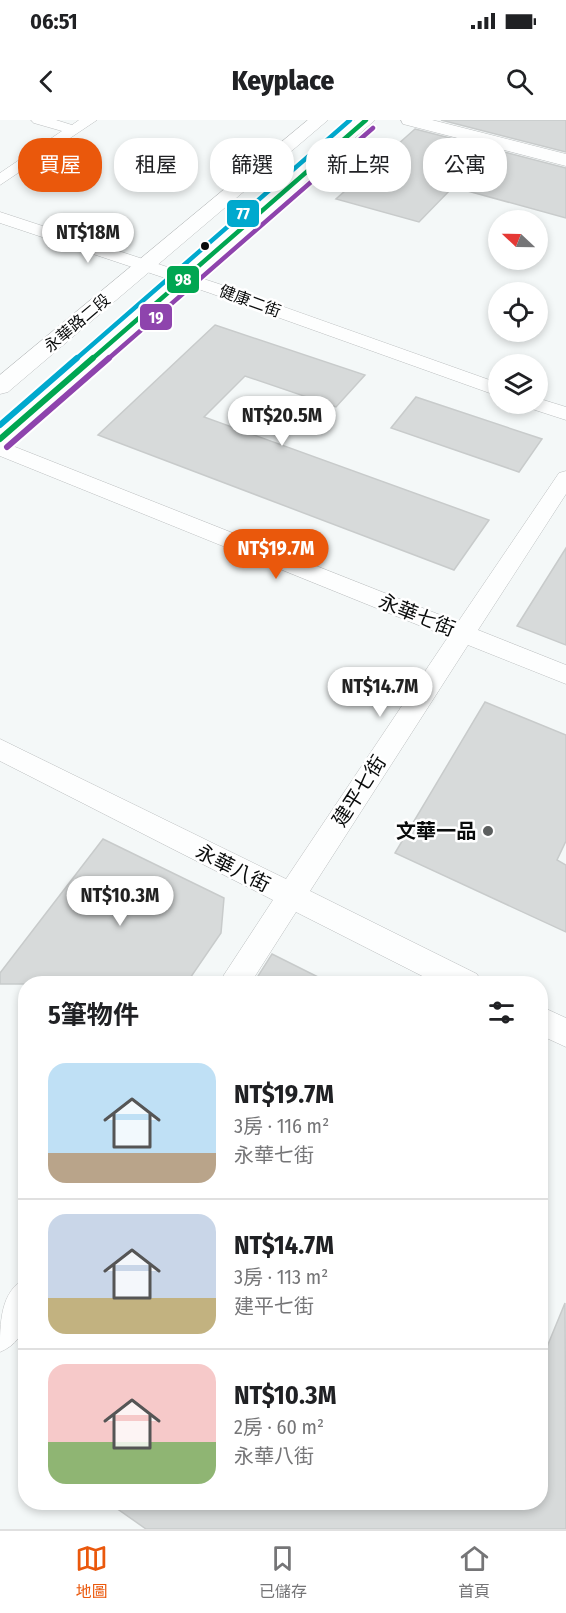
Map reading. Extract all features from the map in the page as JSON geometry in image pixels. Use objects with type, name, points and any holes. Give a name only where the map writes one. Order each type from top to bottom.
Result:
[{"type":"street","points":[[39,120],[74,130]]},
{"type":"street","points":[[0,180],[89,120]]},
{"type":"street","name":"永華路二段","points":[[0,387],[320,120]]},
{"type":"street","name":"永華路二段","points":[[0,439],[366,120]]},
{"type":"street","points":[[410,120],[566,160]]},
{"type":"street","name":"健康二街","points":[[0,218],[186,279],[488,386]]},
{"type":"street","points":[[548,408],[566,414]]},
{"type":"street","name":"永華七街","points":[[0,448],[566,675]]},
{"type":"street","name":"建平七街","points":[[238,976],[566,478]]},
{"type":"street","name":"永華八街","points":[[0,749],[451,976]]},
{"type":"street","points":[[548,1024],[566,1033]]},
{"type":"street","points":[[0,1334],[18,1308]]},
{"type":"building","points":[[441,120],[566,120],[566,152]]},
{"type":"building","points":[[415,129],[450,138],[423,138],[423,192],[448,192],[419,222],[336,199],[344,192],[411,192],[411,138],[405,138]]},
{"type":"building","points":[[507,153],[566,168],[566,218],[548,213],[548,210],[537,210],[471,192],[507,192]]},
{"type":"building","points":[[215,325],[365,375],[336,407],[245,376],[204,417],[489,520],[454,570],[98,435]]},
{"type":"building","points":[[416,397],[542,439],[519,472],[391,428]]},
{"type":"building","points":[[566,548],[566,645],[517,626]]},
{"type":"building","name":"文華一品","points":[[485,702],[566,735],[566,841],[557,860],[566,865],[566,932],[395,853]]},
{"type":"building","points":[[103,839],[224,898],[221,933],[191,976],[18,976],[18,984],[0,984],[0,973]]},
{"type":"building","points":[[272,954],[316,976],[258,976]]},
{"type":"building","points":[[565,1303],[566,1529],[146,1529],[119,1510],[548,1510],[548,1344]]},
{"type":"transit line","name":"77","points":[[0,425],[350,120]]},
{"type":"transit line","name":"98","points":[[0,439],[366,120]]},
{"type":"transit line","name":"19","points":[[7,447],[373,128]]},
{"type":"place","name":"文華一品","points":[[488,831]]}]
